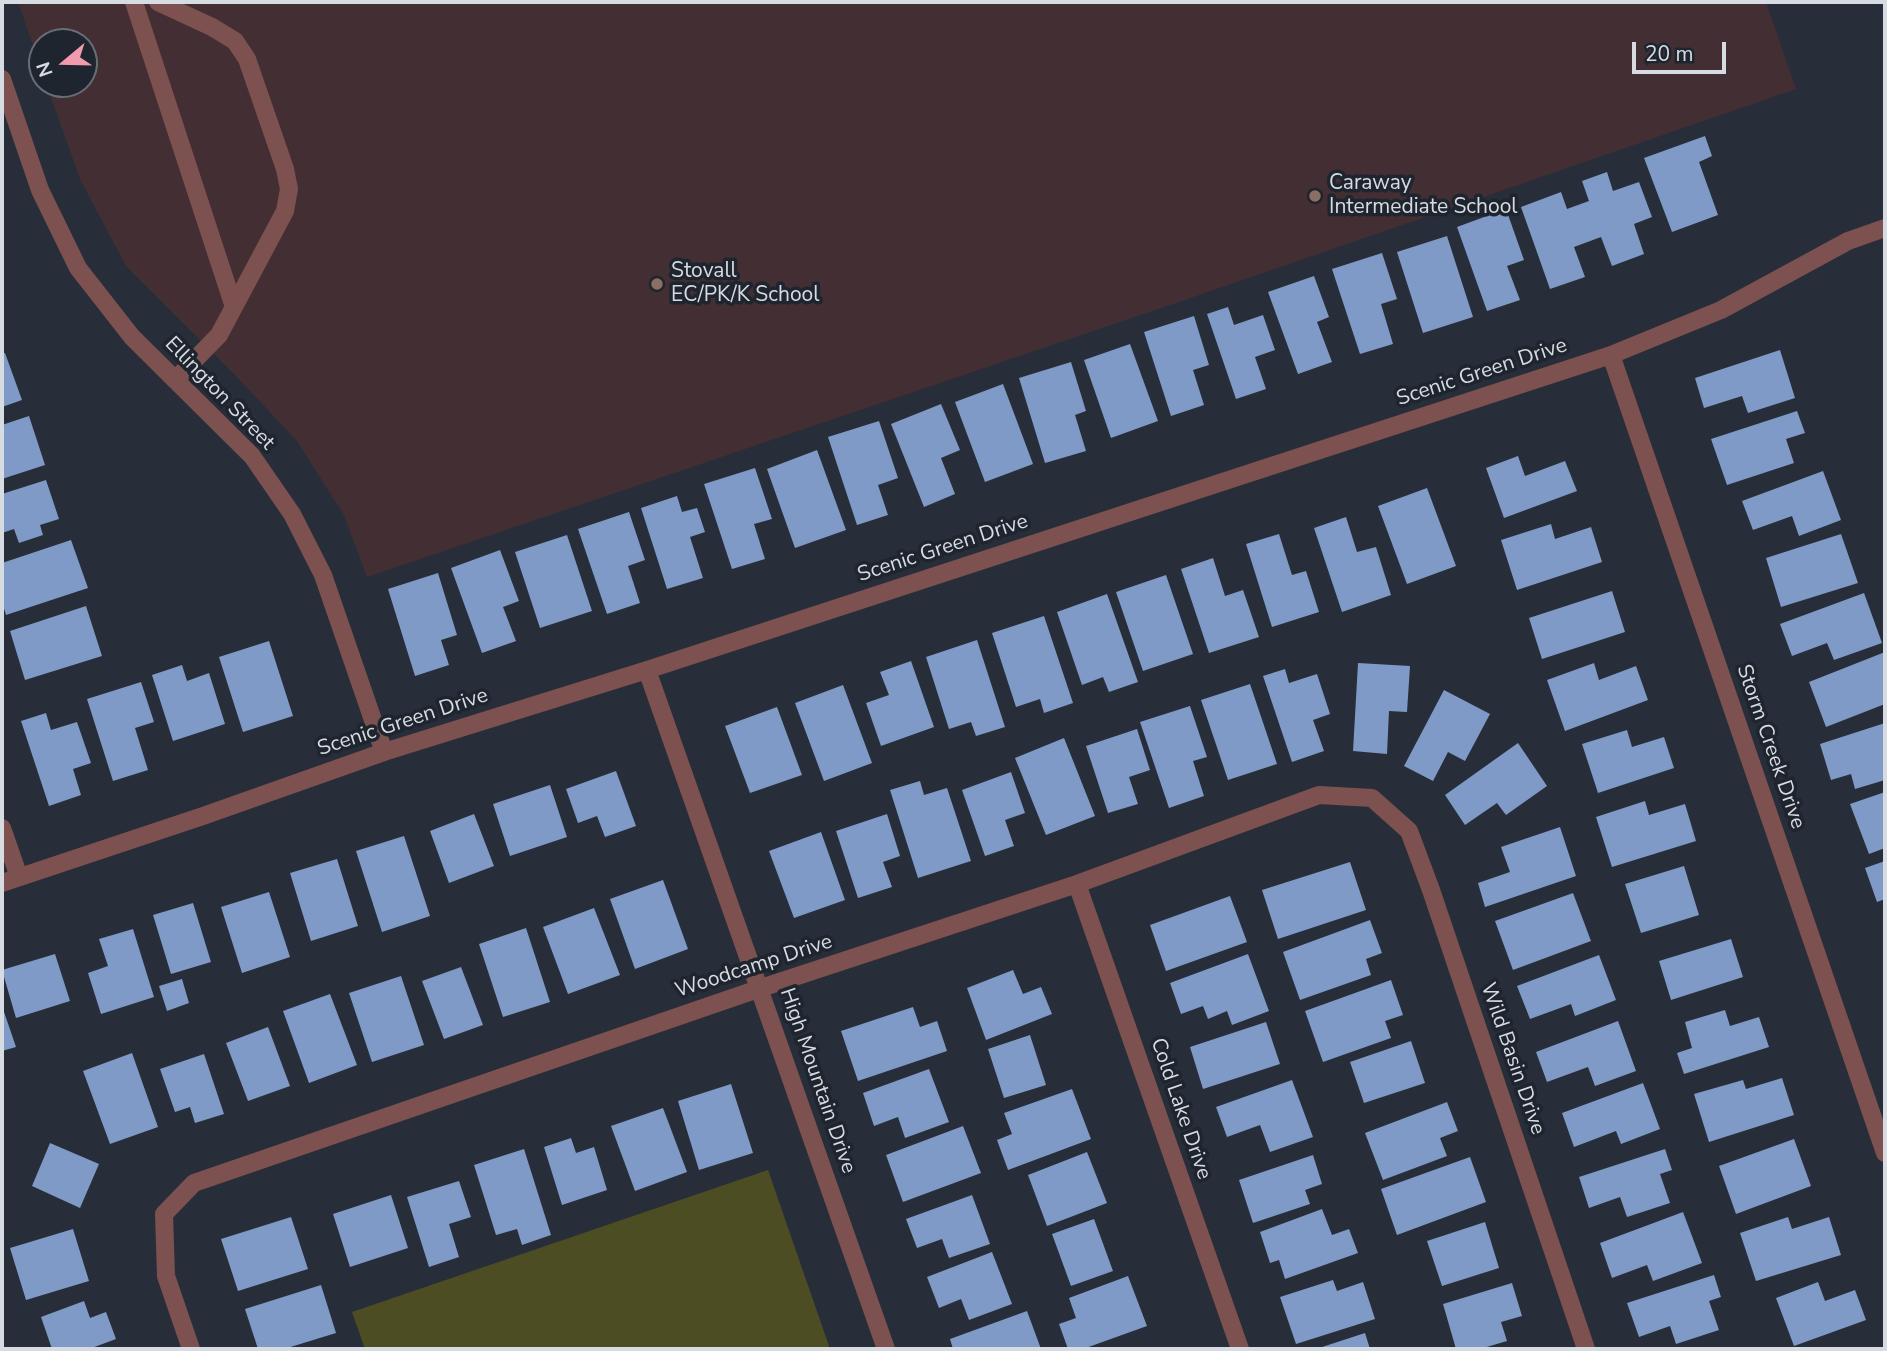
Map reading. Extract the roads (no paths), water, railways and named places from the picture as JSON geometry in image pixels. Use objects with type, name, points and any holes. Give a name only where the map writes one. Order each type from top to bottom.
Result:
[{"type":"street","points":[[134,2],[234,307]]},
{"type":"street","points":[[158,2],[212,27],[234,41],[247,60],[285,169],[289,189],[285,211],[219,335],[175,380]]},
{"type":"street","name":"Ellington Street","points":[[2,79],[40,190],[78,268],[132,337],[252,456],[292,514],[323,575],[384,752]]},
{"type":"street","name":"Scenic Green Drive","points":[[10,880],[384,752],[648,670],[1611,355],[1721,310],[1848,241],[1885,228]]},
{"type":"street","name":"Storm Creek Drive","points":[[1611,355],[1885,1153]]},
{"type":"street","name":"High Mountain Drive","points":[[648,670],[886,1349]]},
{"type":"street","name":"Woodcamp Drive","points":[[191,1349],[166,1276],[164,1214],[194,1183],[761,988],[1077,884],[1319,795],[1372,798]]},
{"type":"street","name":"Wild Basin Drive","points":[[1372,798],[1409,831],[1586,1349]]},
{"type":"street","points":[[2,828],[10,880]]},
{"type":"street","name":"Cold Lake Drive","points":[[1077,884],[1240,1349]]},
{"type":"place","name":"Caraway Intermediate School","points":[[1315,196]]},
{"type":"place","name":"Stovall EC/PK/K School","points":[[657,284]]}]
